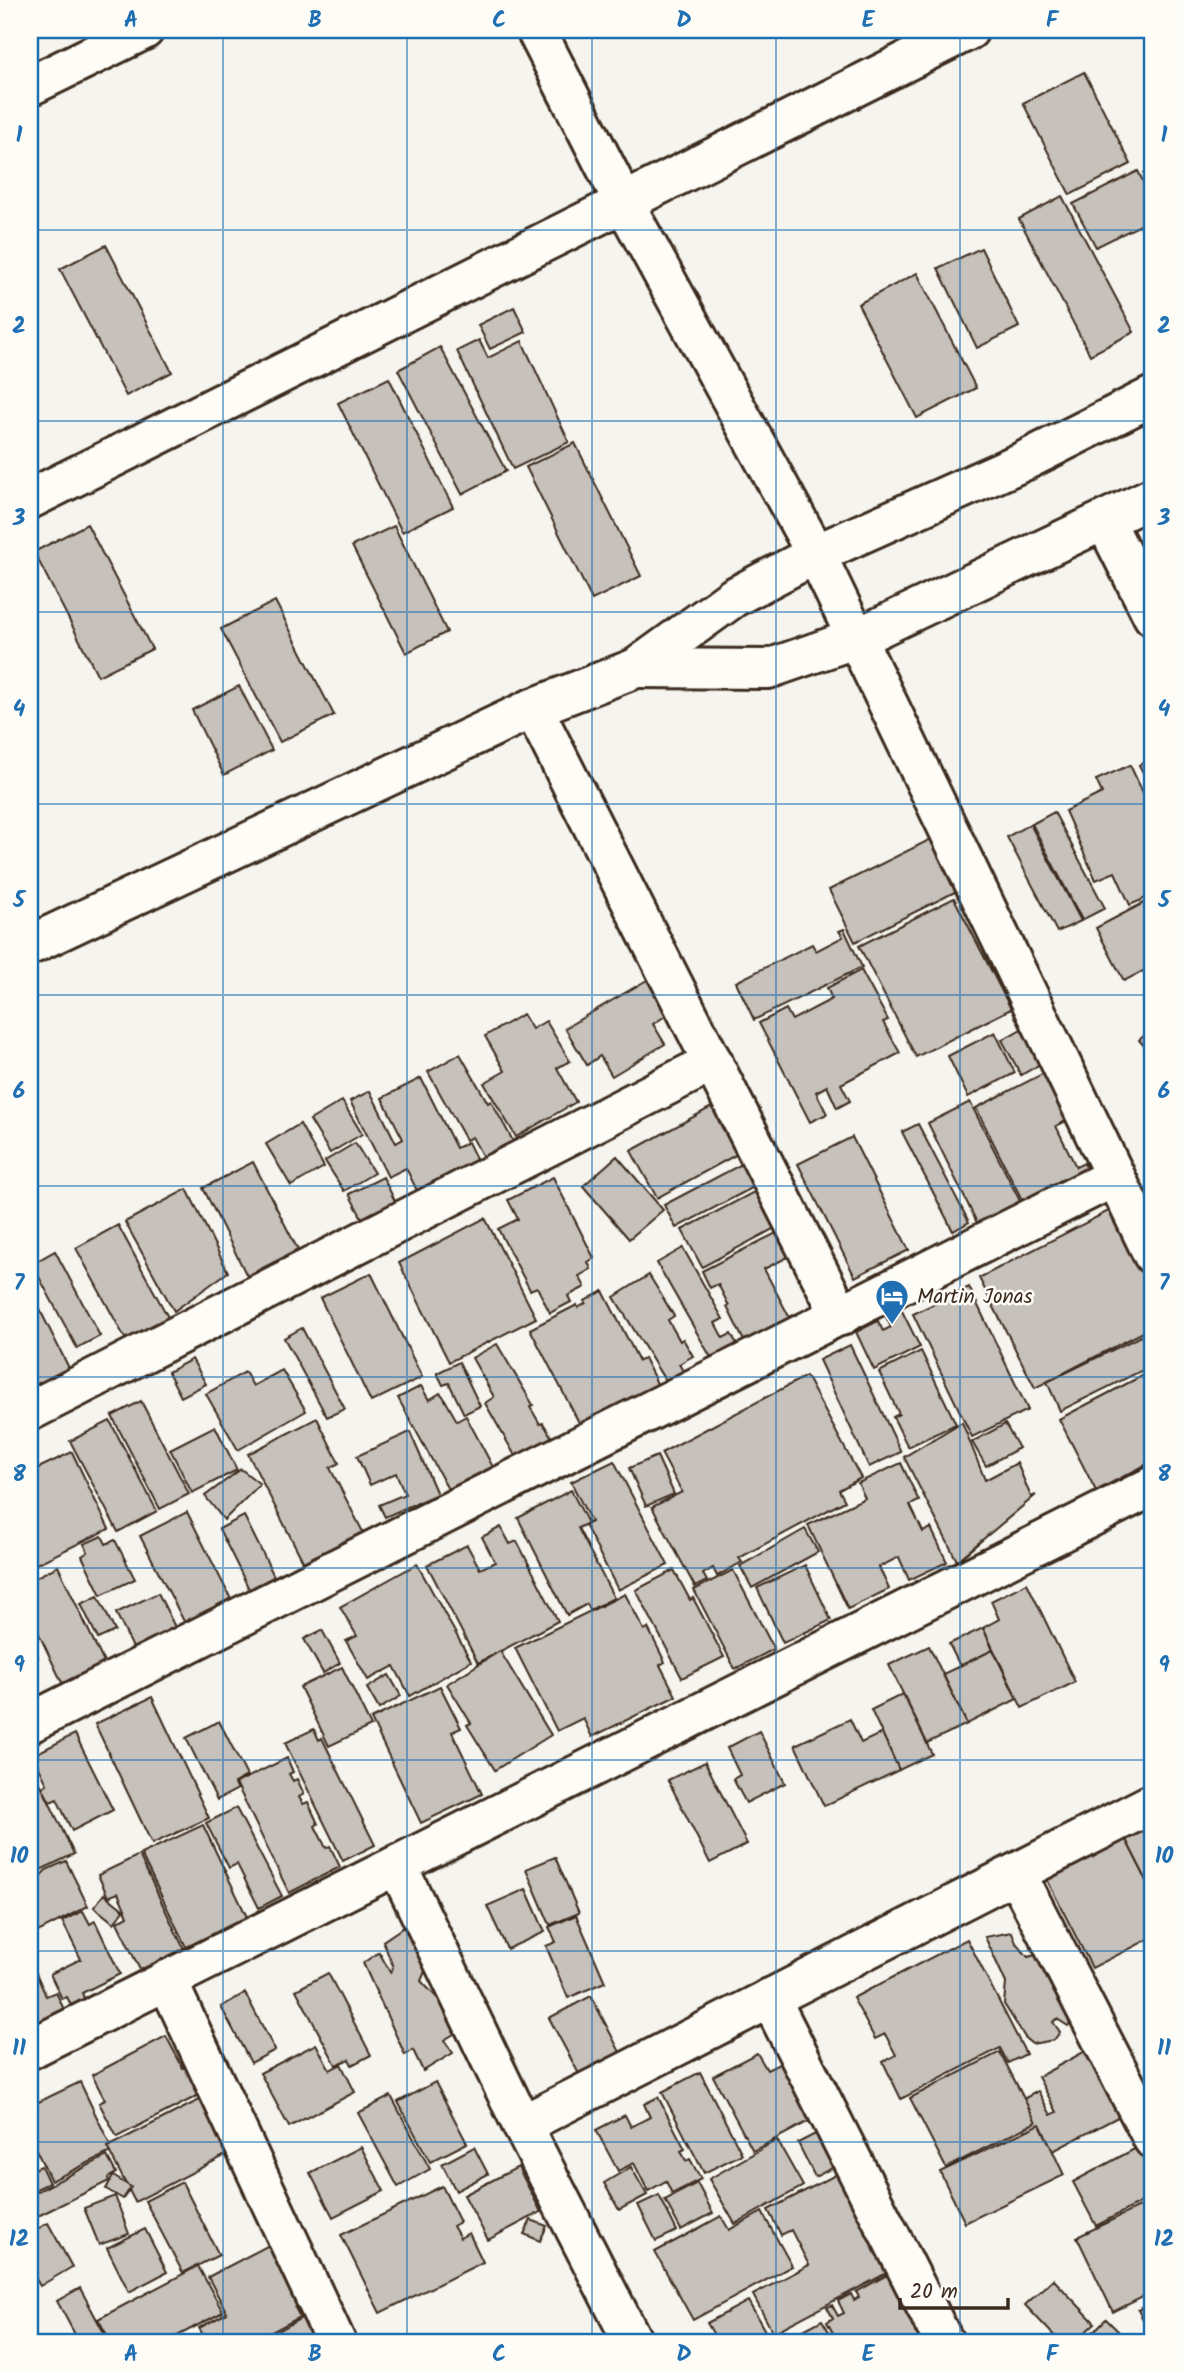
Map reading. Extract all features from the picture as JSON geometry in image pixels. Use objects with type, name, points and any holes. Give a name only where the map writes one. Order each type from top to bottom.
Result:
[{"type":"street","points":[[30,86],[144,30]]},
{"type":"street","points":[[537,30],[624,203],[816,554],[1153,1255]]},
{"type":"street","points":[[30,499],[969,30]]},
{"type":"street","points":[[30,945],[533,708],[636,668],[734,597],[816,554],[1024,461],[1153,397]]},
{"type":"street","points":[[636,668],[768,669],[858,638],[1153,497]]},
{"type":"street","points":[[1105,521],[1153,616]]},
{"type":"street","points":[[533,708],[841,1316]]},
{"type":"street","points":[[30,1411],[713,1062]]},
{"type":"street","points":[[30,1723],[1114,1177]]},
{"type":"street","points":[[30,2049],[1153,1486]]},
{"type":"street","points":[[522,2125],[1153,1802]]},
{"type":"street","points":[[397,1865],[522,2125],[633,2342]]},
{"type":"street","points":[[1016,1873],[1153,2138]]},
{"type":"street","points":[[167,1980],[336,2342]]},
{"type":"street","points":[[770,1998],[944,2342]]},
{"type":"building","points":[[1084,72],[1131,164],[1070,195],[1023,103]]},
{"type":"building","points":[[1153,168],[1153,192],[1144,173]]},
{"type":"building","points":[[1138,171],[1153,202],[1153,219],[1096,247],[1073,204]]},
{"type":"building","points":[[1062,196],[1134,332],[1090,355],[1019,219]]},
{"type":"building","points":[[106,245],[172,372],[126,396],[60,269]]},
{"type":"building","points":[[981,248],[1019,327],[977,348],[938,268]]},
{"type":"building","points":[[917,273],[976,388],[917,418],[858,304]]},
{"type":"building","points":[[514,307],[526,332],[490,349],[478,325]]},
{"type":"building","points":[[479,340],[488,358],[522,341],[569,442],[513,469],[457,351]]},
{"type":"building","points":[[440,347],[506,471],[462,494],[398,370]]},
{"type":"building","points":[[389,378],[453,507],[402,532],[338,403]]},
{"type":"building","points":[[575,443],[641,576],[592,600],[526,467]]},
{"type":"building","points":[[87,524],[152,649],[98,676],[34,552]]},
{"type":"building","points":[[394,526],[447,632],[406,653],[352,546]]},
{"type":"building","points":[[275,601],[334,715],[280,742],[221,629]]},
{"type":"building","points":[[239,686],[272,750],[224,775],[192,710]]},
{"type":"building","points":[[1153,758],[1153,792],[1139,765]]},
{"type":"building","points":[[1130,765],[1153,814],[1153,895],[1130,905],[1115,872],[1096,880],[1065,811],[1102,793],[1096,780]]},
{"type":"building","points":[[1054,812],[1105,908],[1082,920],[1032,824]]},
{"type":"building","points":[[1030,824],[1081,921],[1057,932],[1007,837]]},
{"type":"building","points":[[931,839],[957,891],[855,942],[829,890]]},
{"type":"building","points":[[954,898],[1011,1009],[916,1057],[859,946]]},
{"type":"building","points":[[1153,898],[1153,966],[1124,981],[1096,928]]},
{"type":"building","points":[[844,929],[862,967],[754,1020],[736,982],[812,944],[816,951],[843,937],[839,931]]},
{"type":"building","points":[[861,970],[888,1020],[883,1022],[900,1053],[841,1084],[850,1101],[837,1108],[827,1086],[816,1092],[827,1114],[810,1122],[759,1023],[786,1009],[792,1020],[832,999],[827,988]]},
{"type":"building","points":[[647,980],[667,1015],[653,1024],[665,1044],[612,1076],[600,1056],[587,1065],[565,1028]]},
{"type":"building","points":[[523,1014],[532,1029],[546,1021],[570,1061],[557,1068],[576,1102],[516,1137],[484,1083],[505,1071],[485,1036]]},
{"type":"building","points":[[1030,1024],[1049,1059],[1021,1075],[1002,1040]]},
{"type":"building","points":[[1153,1028],[1153,1056],[1139,1040]]},
{"type":"building","points":[[995,1032],[1015,1073],[968,1097],[948,1056]]},
{"type":"building","points":[[460,1054],[488,1103],[491,1101],[518,1150],[501,1159],[495,1150],[483,1157],[472,1137],[466,1140],[428,1072]]},
{"type":"building","points":[[1046,1072],[1070,1119],[1056,1126],[1076,1167],[1084,1163],[1094,1184],[1024,1204],[976,1108]]},
{"type":"building","points":[[421,1078],[456,1148],[468,1142],[483,1173],[423,1203],[406,1168],[388,1177],[350,1101],[370,1091],[396,1143],[403,1139],[382,1098]]},
{"type":"building","points":[[726,1099],[752,1146],[657,1198],[631,1151]]},
{"type":"building","points":[[342,1101],[362,1134],[330,1153],[310,1120]]},
{"type":"building","points":[[970,1102],[1023,1207],[980,1229],[928,1123]]},
{"type":"building","points":[[300,1124],[324,1167],[291,1186],[266,1144]]},
{"type":"building","points":[[918,1124],[969,1222],[953,1231],[902,1132]]},
{"type":"building","points":[[852,1137],[909,1250],[855,1277],[798,1164]]},
{"type":"building","points":[[355,1143],[374,1173],[344,1191],[325,1161]]},
{"type":"building","points":[[617,1156],[663,1210],[629,1239],[583,1186]]},
{"type":"building","points":[[755,1157],[767,1180],[676,1228],[664,1205]]},
{"type":"building","points":[[253,1162],[298,1250],[247,1276],[203,1188]]},
{"type":"building","points":[[383,1177],[397,1205],[364,1222],[349,1194]]},
{"type":"building","points":[[553,1177],[594,1258],[588,1262],[591,1269],[579,1276],[585,1287],[568,1296],[571,1302],[550,1313],[537,1287],[530,1290],[498,1229],[518,1219],[508,1200]]},
{"type":"building","points":[[771,1183],[790,1220],[702,1267],[682,1230]]},
{"type":"building","points":[[187,1189],[228,1272],[174,1311],[125,1222]]},
{"type":"building","points":[[1120,1205],[1153,1268],[1153,1327],[1035,1388],[979,1278]]},
{"type":"building","points":[[485,1218],[536,1318],[449,1362],[399,1263]]},
{"type":"building","points":[[118,1225],[169,1319],[127,1342],[76,1248]]},
{"type":"building","points":[[790,1226],[802,1250],[764,1269],[792,1322],[746,1345],[718,1284],[710,1288],[702,1271]]},
{"type":"building","points":[[683,1248],[723,1319],[715,1323],[723,1338],[731,1334],[739,1347],[713,1361],[657,1263]]},
{"type":"building","points":[[55,1251],[100,1336],[77,1348],[32,1264]]},
{"type":"building","points":[[371,1273],[422,1377],[371,1402],[320,1298]]},
{"type":"building","points":[[649,1275],[674,1316],[668,1320],[680,1341],[683,1339],[693,1356],[679,1364],[683,1371],[666,1382],[614,1297]]},
{"type":"building","points":[[969,1287],[1028,1410],[972,1437],[913,1314]]},
{"type":"building","points":[[30,1290],[72,1374],[36,1391],[30,1378]]},
{"type":"building","points":[[603,1291],[639,1361],[644,1358],[665,1399],[588,1440],[530,1329],[577,1305],[578,1308]]},
{"type":"building","points":[[901,1309],[920,1347],[874,1370],[856,1332],[878,1321],[883,1331],[891,1327],[886,1317]]},
{"type":"building","points":[[302,1328],[345,1409],[327,1417],[284,1338]]},
{"type":"building","points":[[1153,1330],[1153,1365],[1060,1411],[1047,1382]]},
{"type":"building","points":[[497,1344],[533,1405],[530,1407],[554,1441],[518,1461],[485,1403],[494,1397],[472,1358]]},
{"type":"building","points":[[850,1345],[901,1452],[869,1467],[819,1360]]},
{"type":"building","points":[[921,1351],[956,1424],[908,1447],[893,1417],[899,1414],[879,1372]]},
{"type":"building","points":[[192,1359],[206,1384],[181,1397],[168,1372]]},
{"type":"building","points":[[459,1362],[480,1406],[464,1414],[449,1383],[443,1385],[437,1373]]},
{"type":"building","points":[[282,1370],[306,1411],[238,1450],[206,1394],[245,1372],[253,1386]]},
{"type":"building","points":[[1153,1370],[1153,1461],[1096,1491],[1059,1419]]},
{"type":"building","points":[[806,1376],[861,1478],[839,1490],[845,1501],[739,1558],[742,1562],[717,1576],[713,1568],[703,1574],[707,1581],[695,1587],[652,1507],[682,1492],[661,1453]]},
{"type":"building","points":[[421,1386],[429,1400],[440,1393],[457,1421],[466,1416],[494,1469],[456,1504],[398,1398]]},
{"type":"building","points":[[141,1401],[189,1494],[160,1509],[112,1416]]},
{"type":"building","points":[[317,1418],[339,1463],[330,1468],[363,1532],[352,1538],[357,1547],[308,1571],[248,1454]]},
{"type":"building","points":[[110,1421],[157,1511],[118,1532],[70,1441]]},
{"type":"building","points":[[962,1422],[985,1480],[1017,1463],[1031,1497],[1036,1495],[957,1561],[904,1457]]},
{"type":"building","points":[[1005,1424],[1019,1448],[986,1466],[972,1442]]},
{"type":"building","points":[[215,1426],[237,1470],[192,1493],[170,1449]]},
{"type":"building","points":[[410,1432],[437,1494],[385,1517],[379,1505],[405,1494],[396,1473],[370,1485],[357,1456]]},
{"type":"building","points":[[72,1452],[109,1529],[30,1567],[30,1472]]},
{"type":"building","points":[[657,1456],[674,1494],[646,1506],[629,1468]]},
{"type":"building","points":[[614,1461],[668,1565],[618,1590],[585,1525],[591,1522],[571,1482]]},
{"type":"building","points":[[901,1463],[919,1501],[910,1505],[923,1532],[931,1528],[947,1562],[909,1580],[899,1557],[879,1567],[889,1589],[848,1609],[808,1525],[865,1498],[858,1483]]},
{"type":"building","points":[[241,1469],[260,1484],[224,1520],[205,1496]]},
{"type":"building","points":[[571,1490],[588,1523],[578,1528],[614,1598],[590,1610],[587,1604],[567,1615],[518,1518]]},
{"type":"building","points":[[187,1512],[237,1611],[191,1635],[140,1536]]},
{"type":"building","points":[[244,1516],[278,1584],[253,1597],[219,1529]]},
{"type":"building","points":[[501,1527],[510,1544],[517,1541],[558,1621],[478,1663],[427,1565],[467,1545],[480,1569],[495,1562],[482,1537]]},
{"type":"building","points":[[805,1529],[818,1552],[752,1588],[740,1566]]},
{"type":"building","points":[[102,1536],[106,1544],[115,1540],[135,1579],[101,1595],[82,1556],[88,1552],[84,1544]]},
{"type":"building","points":[[417,1564],[471,1661],[410,1696],[394,1666],[368,1680],[346,1641],[357,1636],[340,1607]]},
{"type":"building","points":[[805,1565],[831,1620],[783,1643],[757,1588]]},
{"type":"building","points":[[58,1566],[106,1667],[64,1687],[30,1615],[30,1580]]},
{"type":"building","points":[[674,1570],[690,1600],[693,1598],[724,1657],[682,1678],[636,1590]]},
{"type":"building","points":[[733,1570],[774,1649],[735,1669],[694,1590]]},
{"type":"building","points":[[1027,1583],[1075,1682],[1022,1708],[983,1628],[999,1619],[991,1601]]},
{"type":"building","points":[[158,1593],[177,1631],[135,1652],[116,1613]]},
{"type":"building","points":[[625,1594],[644,1630],[648,1628],[665,1662],[660,1665],[676,1696],[592,1737],[583,1718],[557,1731],[515,1648]]},
{"type":"building","points":[[98,1596],[115,1631],[98,1639],[81,1604]]},
{"type":"building","points":[[983,1628],[993,1650],[960,1666],[949,1644]]},
{"type":"building","points":[[322,1630],[340,1663],[323,1673],[304,1639]]},
{"type":"building","points":[[30,1641],[38,1657],[30,1661]]},
{"type":"building","points":[[929,1646],[967,1724],[927,1743],[889,1665]]},
{"type":"building","points":[[993,1650],[1017,1699],[967,1724],[943,1674]]},
{"type":"building","points":[[500,1651],[551,1735],[495,1770],[467,1725],[471,1723],[447,1684]]},
{"type":"building","points":[[342,1667],[371,1726],[329,1746],[300,1687]]},
{"type":"building","points":[[389,1675],[401,1696],[379,1709],[367,1688]]},
{"type":"building","points":[[440,1686],[461,1728],[452,1732],[482,1794],[421,1823],[371,1719]]},
{"type":"building","points":[[903,1694],[932,1754],[899,1770],[871,1710]]},
{"type":"building","points":[[152,1697],[209,1818],[152,1844],[95,1724]]},
{"type":"building","points":[[850,1719],[861,1743],[882,1733],[899,1770],[824,1806],[795,1745]]},
{"type":"building","points":[[219,1721],[247,1776],[234,1783],[238,1789],[217,1800],[186,1738]]},
{"type":"building","points":[[314,1729],[319,1740],[322,1738],[375,1845],[343,1861],[285,1743]]},
{"type":"building","points":[[759,1731],[785,1783],[746,1803],[733,1779],[740,1775],[727,1748]]},
{"type":"building","points":[[75,1734],[113,1810],[72,1831],[57,1799],[50,1802],[42,1787],[47,1784],[33,1755]]},
{"type":"building","points":[[287,1758],[293,1772],[289,1774],[293,1781],[297,1779],[304,1794],[299,1797],[303,1804],[308,1802],[318,1824],[315,1826],[326,1848],[330,1846],[340,1867],[289,1893],[236,1783]]},
{"type":"building","points":[[705,1762],[747,1844],[710,1863],[668,1780]]},
{"type":"building","points":[[30,1765],[74,1854],[30,1875]]},
{"type":"building","points":[[236,1808],[282,1896],[259,1908],[237,1864],[229,1868],[206,1823]]},
{"type":"building","points":[[1153,1819],[1153,1893],[1123,1834]]},
{"type":"building","points":[[203,1825],[248,1919],[187,1949],[141,1854]]},
{"type":"building","points":[[1123,1834],[1153,1893],[1153,1937],[1092,1968],[1044,1874]]},
{"type":"building","points":[[139,1855],[184,1949],[140,1970],[117,1922],[128,1916],[118,1893],[108,1897],[98,1875]]},
{"type":"building","points":[[555,1857],[579,1913],[550,1925],[526,1869]]},
{"type":"building","points":[[66,1861],[88,1906],[36,1933],[30,1921],[30,1887],[46,1870]]},
{"type":"building","points":[[526,1889],[545,1932],[507,1949],[487,1906]]},
{"type":"building","points":[[104,1894],[124,1910],[114,1923],[94,1907]]},
{"type":"building","points":[[83,1911],[90,1924],[95,1921],[120,1974],[82,1993],[87,2005],[74,2011],[67,1997],[62,1999],[50,1974],[81,1959],[62,1921]]},
{"type":"building","points":[[576,1915],[605,1982],[568,1998],[546,1946],[556,1942],[549,1927]]},
{"type":"building","points":[[416,1921],[428,1964],[421,1981],[444,2005],[454,2034],[444,2040],[453,2053],[423,2071],[413,2050],[405,2055],[363,1963],[379,1952],[390,1972],[393,1967],[383,1941]]},
{"type":"building","points":[[1012,1932],[1016,1943],[1028,1957],[1039,1954],[1075,2017],[1068,2026],[1057,2019],[1053,2022],[1060,2032],[1054,2040],[1032,2044],[1004,2004],[1006,1983],[985,1937]]},
{"type":"building","points":[[967,1939],[1026,2054],[1008,2063],[1000,2048],[901,2099],[883,2062],[896,2055],[885,2034],[875,2039],[853,1998]]},
{"type":"building","points":[[32,1964],[46,1996],[56,1992],[66,2014],[30,2031],[30,1965]]},
{"type":"building","points":[[328,1973],[371,2055],[352,2065],[349,2059],[336,2065],[296,1990]]},
{"type":"building","points":[[245,1993],[275,2050],[251,2063],[221,2007]]},
{"type":"building","points":[[591,1996],[620,2052],[579,2074],[549,2018]]},
{"type":"building","points":[[166,2036],[183,2068],[189,2065],[203,2093],[117,2137],[99,2103],[105,2100],[92,2075]]},
{"type":"building","points":[[316,2044],[330,2070],[341,2064],[355,2092],[289,2127],[260,2073]]},
{"type":"building","points":[[1098,2044],[1133,2109],[1040,2158],[1012,2105],[1038,2091],[1051,2115],[1057,2112],[1038,2077]]},
{"type":"building","points":[[1000,2052],[1036,2122],[946,2168],[910,2098]]},
{"type":"building","points":[[757,2053],[767,2070],[783,2062],[813,2119],[753,2151],[713,2076]]},
{"type":"building","points":[[700,2072],[742,2154],[704,2173],[662,2092]]},
{"type":"building","points":[[80,2082],[113,2151],[51,2181],[30,2137],[30,2106]]},
{"type":"building","points":[[435,2082],[467,2143],[430,2162],[398,2102]]},
{"type":"building","points":[[213,2093],[230,2153],[135,2202],[107,2147]]},
{"type":"building","points":[[391,2096],[430,2169],[398,2187],[358,2113]]},
{"type":"building","points":[[658,2097],[685,2149],[681,2151],[686,2161],[690,2159],[701,2179],[672,2194],[666,2181],[648,2191],[634,2163],[618,2171],[596,2130],[625,2115],[631,2127],[650,2117],[644,2104]]},
{"type":"building","points":[[848,2117],[865,2151],[815,2177],[798,2143]]},
{"type":"building","points":[[1040,2124],[1064,2175],[965,2223],[940,2172]]},
{"type":"building","points":[[1153,2139],[1153,2196],[1096,2226],[1073,2182]]},
{"type":"building","points":[[777,2140],[803,2186],[735,2224],[709,2179]]},
{"type":"building","points":[[361,2147],[384,2191],[333,2217],[310,2173]]},
{"type":"building","points":[[474,2147],[488,2174],[456,2191],[442,2164]]},
{"type":"building","points":[[107,2156],[116,2173],[108,2178],[109,2181],[38,2216],[30,2195]]},
{"type":"building","points":[[870,2157],[921,2255],[773,2333],[753,2295],[809,2265],[791,2230],[781,2235],[768,2210]]},
{"type":"building","points":[[41,2166],[49,2183],[30,2192],[30,2171]]},
{"type":"building","points":[[518,2167],[541,2212],[488,2240],[464,2195]]},
{"type":"building","points":[[631,2167],[647,2195],[619,2210],[604,2183]]},
{"type":"building","points":[[113,2176],[131,2187],[123,2199],[106,2189]]},
{"type":"building","points":[[182,2182],[219,2255],[183,2273],[145,2201]]},
{"type":"building","points":[[697,2183],[713,2213],[681,2230],[665,2200]]},
{"type":"building","points":[[442,2186],[460,2222],[453,2226],[460,2238],[469,2233],[483,2262],[380,2313],[341,2235]]},
{"type":"building","points":[[659,2195],[677,2231],[656,2241],[638,2205]]},
{"type":"building","points":[[115,2196],[129,2234],[99,2245],[84,2208]]},
{"type":"building","points":[[1153,2200],[1153,2292],[1113,2312],[1077,2237]]},
{"type":"building","points":[[762,2212],[792,2266],[693,2320],[655,2252],[721,2216],[729,2230]]},
{"type":"building","points":[[531,2220],[547,2226],[540,2241],[524,2234]]},
{"type":"building","points":[[48,2223],[72,2267],[40,2286],[30,2269],[30,2233]]},
{"type":"building","points":[[145,2229],[167,2272],[129,2292],[107,2248]]},
{"type":"building","points":[[288,2235],[319,2295],[295,2308],[300,2317],[253,2342],[207,2342],[199,2328],[227,2313],[208,2277]]},
{"type":"building","points":[[198,2266],[223,2312],[166,2342],[111,2342],[98,2319]]},
{"type":"building","points":[[903,2266],[942,2342],[838,2342],[827,2322],[833,2318],[827,2307],[832,2305],[838,2316],[844,2313],[838,2301],[851,2294],[854,2300],[859,2297],[856,2292]]},
{"type":"building","points":[[1053,2279],[1095,2323],[1075,2342],[1060,2342],[1025,2305]]},
{"type":"building","points":[[80,2288],[109,2342],[79,2342],[57,2301]]},
{"type":"building","points":[[748,2301],[765,2331],[746,2342],[718,2342],[707,2323]]},
{"type":"building","points":[[1153,2302],[1153,2338],[1138,2310]]},
{"type":"building","points":[[321,2307],[341,2342],[259,2342]]},
{"type":"building","points":[[1106,2319],[1129,2342],[1083,2342]]},
{"type":"building","points":[[822,2320],[835,2342],[781,2342]]},
{"type":"place","name":"Martin Jonas","points":[[892,1326]]}]
